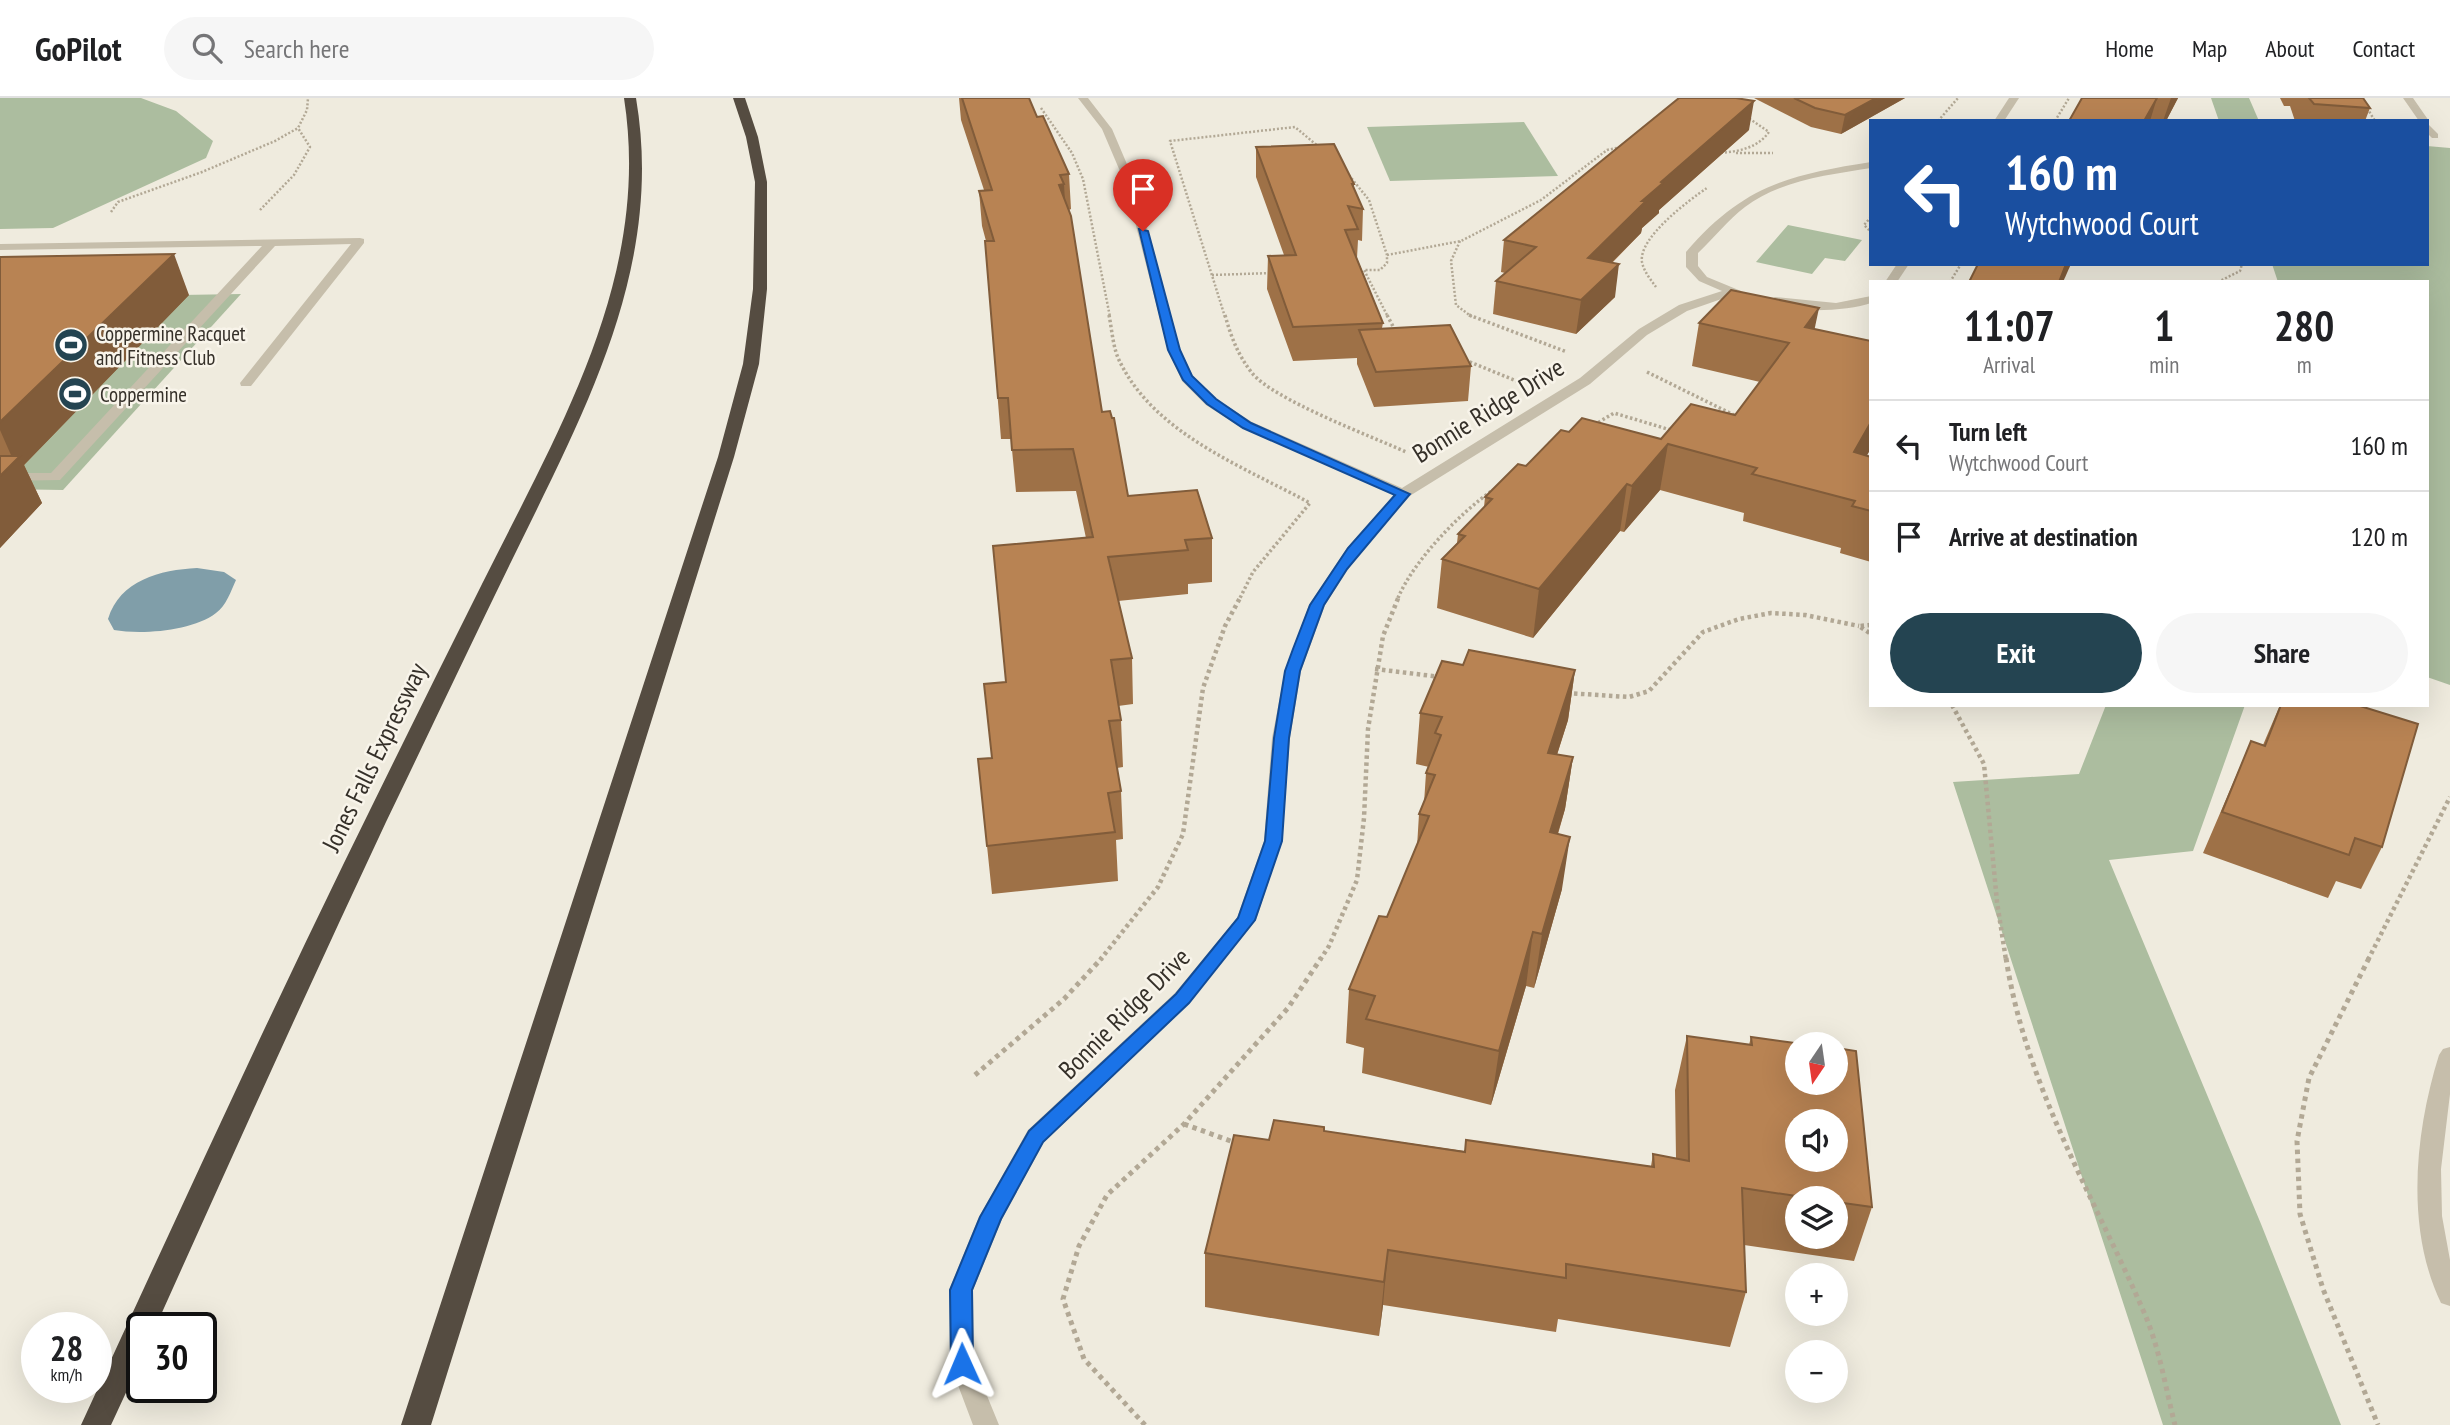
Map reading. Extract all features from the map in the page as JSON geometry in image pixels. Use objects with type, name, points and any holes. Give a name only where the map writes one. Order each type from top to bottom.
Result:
[{"type":"highway","name":"Jones Falls Expressway","points":[[96,1425],[328,921],[553,455],[593,366],[618,293],[632,233],[638,188],[638,145],[630,98]]},
{"type":"highway","points":[[416,1425],[726,457],[751,364],[760,289],[761,182],[752,137],[739,98]]},
{"type":"street","points":[[1083,98],[1107,129],[1130,183],[1174,350],[1187,378],[1211,402],[1247,425],[1403,494]]},
{"type":"street","points":[[2000,119],[2014,98]]},
{"type":"street","points":[[2408,98],[2423,119]]},
{"type":"street","points":[[2429,128],[2435,136]]},
{"type":"street","points":[[1869,165],[1800,178],[1747,201],[1692,252],[1692,267],[1703,279],[1731,292],[1790,304],[1833,306],[1869,300]]},
{"type":"street","points":[[0,247],[360,241],[246,383]]},
{"type":"street","points":[[0,477],[55,477],[271,243]]},
{"type":"street","name":"Bonnie Ridge Drive","points":[[986,1425],[962,1364],[961,1290],[991,1217],[1036,1136],[1182,998],[1246,920],[1273,841],[1281,738],[1293,671],[1317,605],[1345,562],[1403,494],[1585,381],[1643,332],[1683,308],[1731,292]]},
{"type":"street","points":[[2450,1055],[2444,1072],[2430,1156],[2434,1240],[2450,1296]]},
{"type":"path","points":[[119,218],[109,215],[118,202],[202,172],[275,141],[298,128],[307,110],[308,98]]},
{"type":"path","points":[[1940,119],[1958,98]]},
{"type":"path","points":[[2055,119],[2069,98]]},
{"type":"path","points":[[2361,98],[2374,119]]},
{"type":"path","points":[[975,1074],[1063,999],[1113,946],[1158,887],[1182,834],[1203,688],[1225,626],[1253,572],[1310,503],[1200,443],[1163,417],[1134,388],[1118,359],[1083,179],[1072,153],[1041,108]]},
{"type":"path","points":[[1716,153],[1751,147],[1765,140],[1769,132],[1747,117]]},
{"type":"path","points":[[1323,151],[1295,127],[1170,141],[1235,348],[1254,376],[1292,401],[1417,457]]},
{"type":"path","points":[[255,215],[294,175],[310,148],[298,128]]},
{"type":"path","points":[[1387,255],[1461,240],[1541,200],[1607,150],[1630,146]]},
{"type":"path","points":[[1342,167],[1352,175],[1369,200],[1387,255],[1387,264],[1380,270],[1364,270],[1401,343]]},
{"type":"path","points":[[1461,240],[1451,261],[1456,304],[1473,318],[1568,352]]},
{"type":"path","points":[[2222,280],[2240,271],[2241,266]]},
{"type":"path","points":[[1212,275],[1281,273]]},
{"type":"path","points":[[1460,358],[1520,382]]},
{"type":"path","points":[[1613,358],[1681,387],[1752,423]]},
{"type":"path","points":[[1592,426],[1614,413],[1678,433]]},
{"type":"path","points":[[1145,1425],[1084,1359],[1063,1299],[1079,1246],[1107,1195],[1184,1124],[1288,1008],[1329,946],[1357,880],[1364,818],[1368,729],[1383,636],[1400,593],[1432,547],[1472,505],[1494,489]]},
{"type":"path","points":[[1563,693],[1629,697],[1649,691],[1703,632],[1739,619],[1772,613],[1805,615],[1859,626],[1869,625]]},
{"type":"path","points":[[1859,626],[1869,633]]},
{"type":"path","points":[[1376,669],[1442,677]]},
{"type":"path","points":[[1953,707],[1983,764],[1997,902],[2013,1003],[2044,1097],[2080,1181],[2147,1320],[2175,1425]]},
{"type":"path","points":[[2378,1425],[2323,1289],[2300,1214],[2297,1141],[2309,1078],[2450,797]]},
{"type":"path","points":[[1184,1124],[1247,1146]]},
{"type":"green space","points":[[0,98],[141,98],[176,111],[213,141],[206,158],[53,228],[0,229]]},
{"type":"green space","points":[[2211,98],[2249,98],[2258,119],[2218,119]]},
{"type":"green space","points":[[1524,122],[1558,176],[1390,181],[1367,127]]},
{"type":"green space","points":[[2429,146],[2450,148],[2450,685],[2429,678],[2429,280],[2277,280],[2273,266],[2429,266]]},
{"type":"green space","points":[[1788,225],[1862,240],[1845,261],[1825,258],[1812,274],[1756,262]]},
{"type":"green space","name":"Coppermine","points":[[241,294],[63,490],[0,489],[0,298]]},
{"type":"green space","points":[[2105,707],[2244,707],[2193,851],[2109,860],[2261,1224],[2341,1425],[2163,1425],[1953,782],[2079,774]]},
{"type":"water","points":[[197,568],[224,572],[236,580],[216,613],[181,628],[139,632],[114,630],[108,619],[122,595],[132,586],[169,571]]},
{"type":"building","points":[[962,98],[1029,98],[1037,117],[1043,116],[1069,174],[1060,175],[1064,184],[1059,185],[1071,216],[1102,412],[1110,411],[1114,418],[1128,496],[1197,490],[1212,538],[1185,540],[1188,550],[1108,557],[1132,658],[1111,660],[1121,720],[1109,721],[1121,791],[1108,793],[1115,832],[987,846],[978,759],[992,758],[984,684],[1006,682],[993,546],[1093,537],[1073,449],[1012,450],[1008,398],[998,398],[985,241],[994,241],[979,191],[992,190]]},
{"type":"building","points":[[1679,98],[1736,98],[1754,101],[1661,182],[1663,183],[1642,201],[1646,201],[1588,258],[1619,264],[1581,300],[1496,281],[1536,247],[1504,240]]},
{"type":"building","points":[[1794,98],[1876,98],[1845,115],[1815,108]]},
{"type":"building","points":[[2082,98],[2157,98],[2145,119],[2070,119]]},
{"type":"building","points":[[2309,98],[2363,98],[2370,108],[2314,104]]},
{"type":"building","points":[[1334,144],[1363,209],[1348,206],[1358,229],[1345,230],[1383,323],[1293,327],[1268,256],[1296,255],[1256,147]]},
{"type":"building","points":[[174,254],[0,422],[0,257]]},
{"type":"building","points":[[1977,266],[2065,266],[2060,280],[1970,280]]},
{"type":"building","points":[[1731,290],[1819,308],[1805,327],[1869,341],[1869,426],[1854,452],[1869,456],[1869,510],[1852,506],[1855,501],[1752,474],[1757,468],[1668,444],[1632,486],[1627,484],[1539,589],[1442,559],[1465,536],[1458,534],[1492,499],[1485,497],[1518,464],[1526,466],[1561,430],[1569,432],[1582,418],[1661,439],[1691,404],[1735,415],[1789,343],[1699,323]]},
{"type":"building","points":[[1450,325],[1471,366],[1376,372],[1359,330]]},
{"type":"building","points":[[0,456],[20,456],[0,476]]},
{"type":"building","points":[[1469,650],[1575,670],[1548,753],[1573,757],[1550,832],[1570,837],[1542,934],[1533,932],[1499,1051],[1366,1019],[1375,996],[1349,989],[1379,916],[1387,917],[1429,816],[1419,814],[1435,775],[1426,773],[1441,735],[1435,733],[1442,717],[1420,713],[1442,661],[1463,665]]},
{"type":"building","points":[[2280,707],[2363,707],[2418,724],[2382,847],[2355,838],[2349,855],[2222,812],[2251,741],[2265,746]]},
{"type":"building","points":[[1687,1036],[1752,1045],[1751,1037],[1785,1042],[1785,1096],[1848,1096],[1848,1050],[1856,1051],[1872,1207],[1848,1204],[1848,1186],[1785,1186],[1785,1194],[1742,1188],[1746,1292],[1566,1264],[1566,1278],[1388,1250],[1384,1282],[1205,1253],[1234,1135],[1269,1140],[1274,1120],[1324,1127],[1324,1131],[1465,1152],[1466,1140],[1654,1167],[1653,1154],[1689,1161]]},
{"type":"place","name":"Coppermine Racquet and Fitness Club","points":[[71,345]]},
{"type":"place","name":"Coppermine","points":[[75,394]]},
{"type":"route","points":[[962,1364],[961,1290],[991,1217],[1036,1136],[1182,998],[1246,920],[1273,841],[1281,738],[1293,671],[1317,605],[1352,551],[1403,494],[1247,425],[1211,402],[1187,378],[1174,350],[1143,231]]}]
